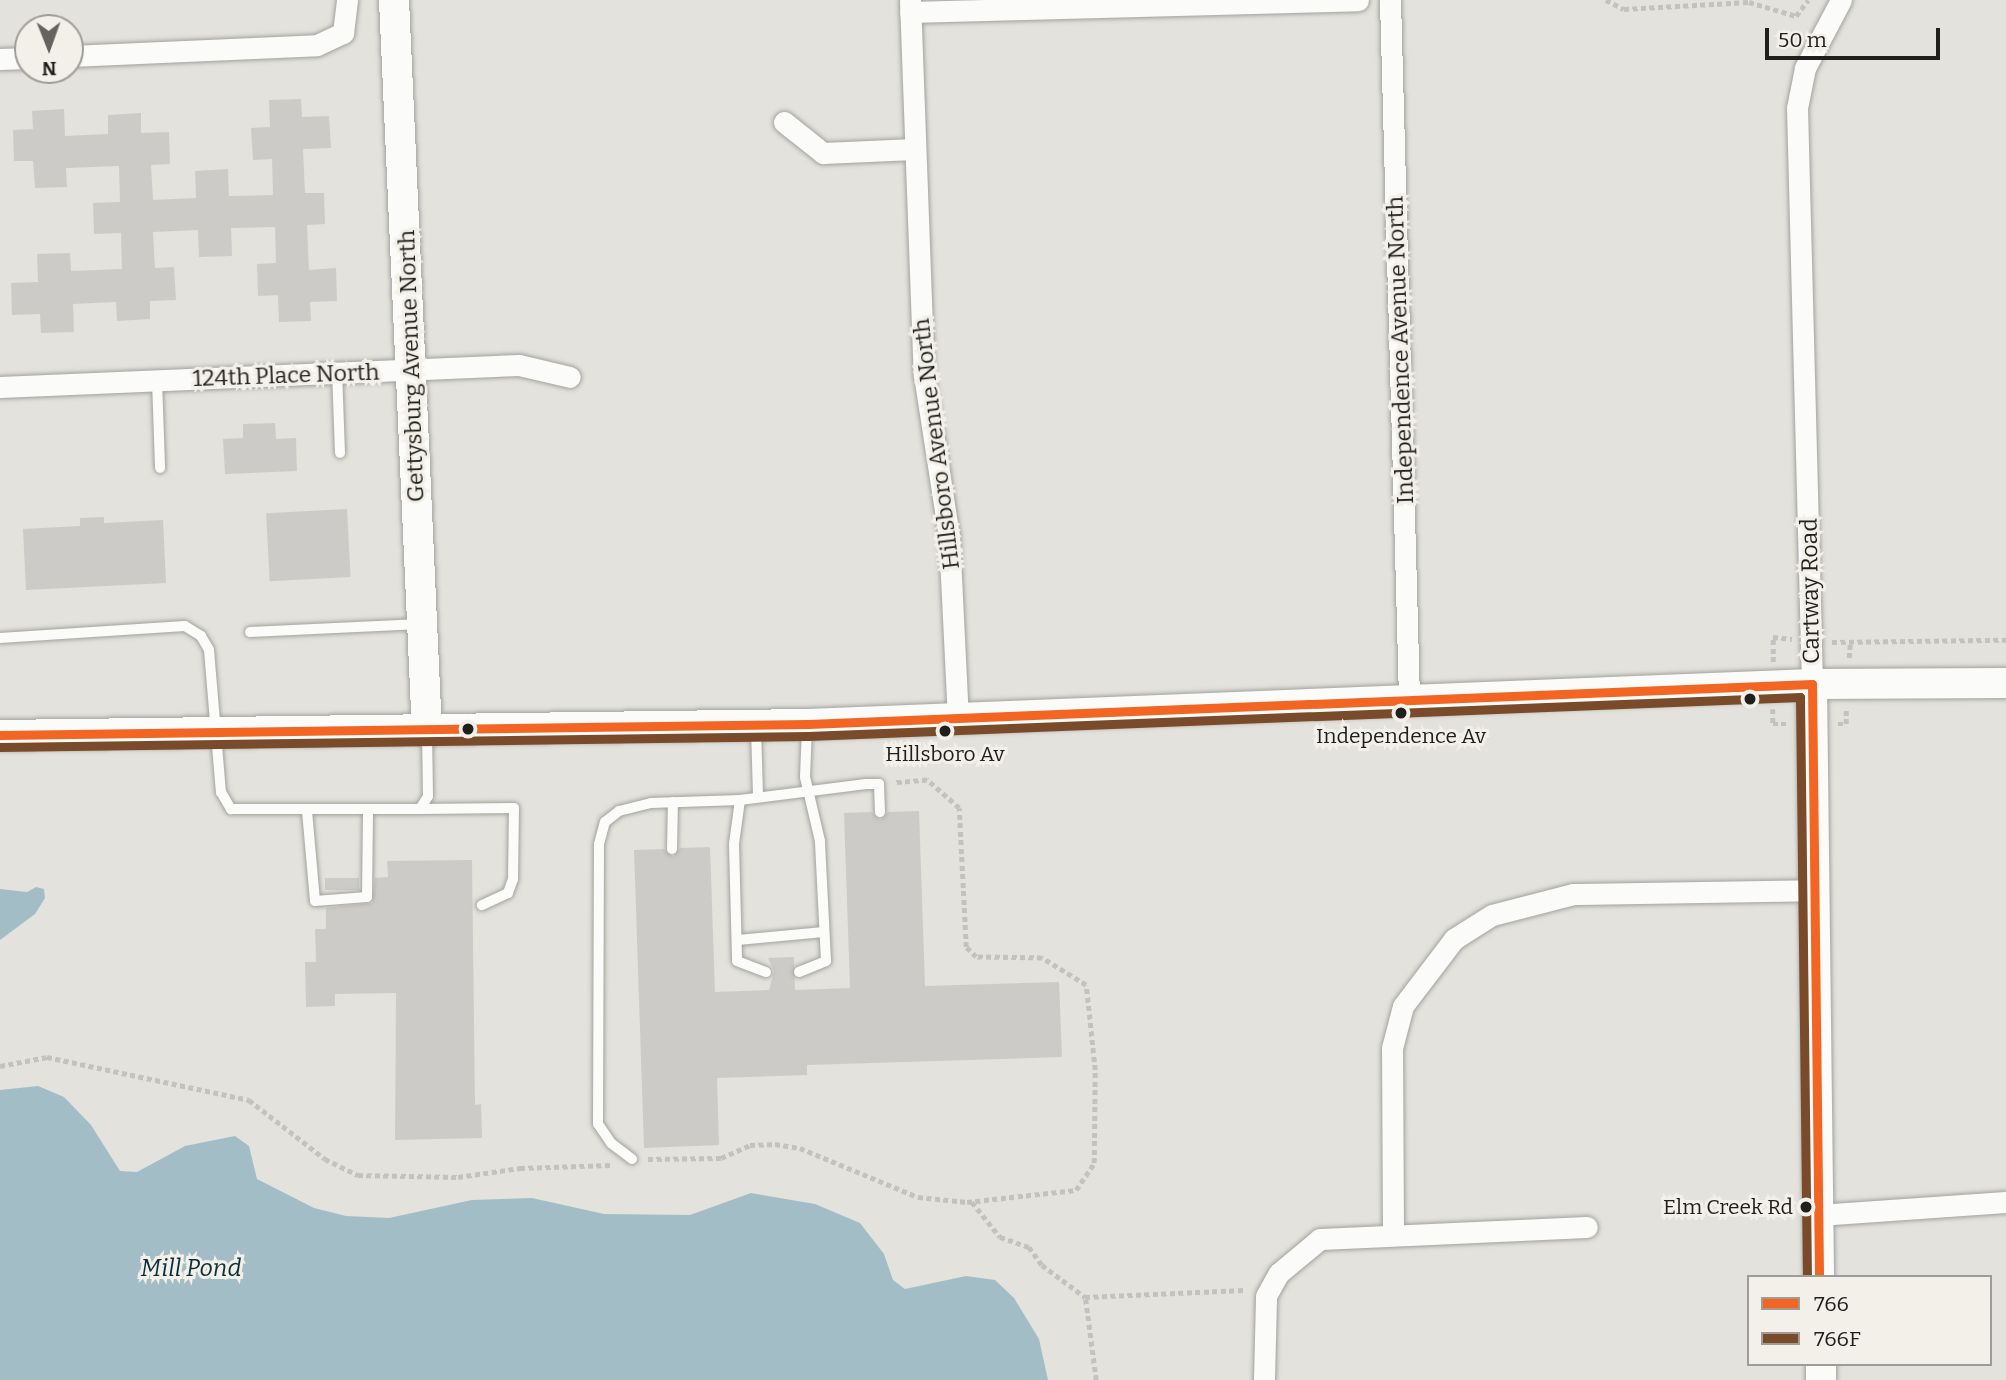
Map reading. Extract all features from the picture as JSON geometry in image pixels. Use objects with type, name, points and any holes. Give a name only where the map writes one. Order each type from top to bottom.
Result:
[{"type":"main road","name":"Gettysburg Avenue North","points":[[394,0],[426,732]]},
{"type":"main road","points":[[0,735],[426,732],[808,724],[1812,684],[2006,682]]},
{"type":"main road","name":"Cartway Road","points":[[1812,684],[1819,1275]]},
{"type":"street","points":[[84,55],[317,45],[343,33],[347,0]]},
{"type":"street","points":[[910,6],[1358,0]]},
{"type":"street","name":"Independence Avenue North","points":[[1390,0],[1409,699]]},
{"type":"street","name":"Cartway Road","points":[[1812,684],[1797,108],[1805,68],[1841,0]]},
{"type":"street","name":"Hillsboro Avenue North","points":[[910,6],[924,375],[949,536],[958,719]]},
{"type":"street","points":[[784,122],[823,153],[914,149]]},
{"type":"street","name":"124th Place North","points":[[0,387],[337,371],[519,366],[570,377]]},
{"type":"street","points":[[1393,1232],[1392,1048],[1403,1006],[1454,939],[1492,915],[1573,894],[1816,890]]},
{"type":"street","points":[[1818,1215],[2006,1202]]},
{"type":"street","points":[[1264,1380],[1266,1296],[1279,1273],[1320,1239],[1393,1232],[1587,1227]]},
{"type":"lane","points":[[337,371],[340,453]]},
{"type":"lane","points":[[157,380],[160,468]]},
{"type":"lane","points":[[250,632],[421,624]]},
{"type":"lane","points":[[0,638],[185,626],[201,636],[209,650],[221,792],[231,809],[307,811],[514,808],[513,879],[508,893],[482,905]]},
{"type":"lane","points":[[799,972],[826,961],[820,841],[809,791],[808,724]]},
{"type":"lane","points":[[756,725],[758,796]]},
{"type":"lane","points":[[421,809],[428,796],[426,732]]},
{"type":"lane","points":[[632,1159],[611,1143],[598,1125],[599,844],[605,822],[619,811],[673,802],[740,800],[879,783],[880,812]]},
{"type":"lane","points":[[740,800],[734,844],[737,961],[766,972]]},
{"type":"lane","points":[[672,849],[673,802]]},
{"type":"lane","points":[[307,811],[315,901],[367,897],[368,810]]},
{"type":"lane","points":[[738,940],[824,932]]},
{"type":"path","points":[[1606,0],[1624,9],[1749,2],[1796,16],[1808,0]]},
{"type":"path","points":[[1850,642],[2006,640]]},
{"type":"path","points":[[0,1066],[47,1058],[249,1100],[325,1159],[358,1175],[458,1177],[520,1168],[620,1165],[632,1159],[721,1158],[750,1145],[775,1144],[800,1149],[918,1197],[972,1202],[1076,1190],[1094,1163],[1095,1070],[1086,985],[1042,958],[976,957],[966,947],[958,808],[927,780],[879,783]]},
{"type":"path","points":[[972,1202],[1000,1237],[1030,1247],[1042,1265],[1085,1297],[1242,1289],[1266,1296]]},
{"type":"path","points":[[1085,1297],[1096,1380]]},
{"type":"water","points":[[36,887],[44,889],[45,898],[35,914],[0,940],[0,889],[27,892]]},
{"type":"water","name":"Mill Pond","points":[[38,1086],[64,1097],[91,1125],[120,1171],[137,1172],[185,1146],[235,1136],[249,1146],[257,1179],[314,1208],[346,1216],[389,1218],[472,1200],[532,1198],[604,1214],[690,1215],[751,1193],[815,1204],[860,1223],[884,1254],[893,1280],[905,1289],[966,1276],[995,1280],[1014,1298],[1039,1339],[1048,1380],[0,1380],[0,1090]]},
{"type":"building","points":[[301,99],[302,117],[329,116],[331,148],[303,149],[305,193],[324,193],[325,224],[307,225],[309,270],[336,268],[337,301],[310,302],[311,321],[279,322],[278,295],[258,296],[257,264],[276,263],[275,227],[231,228],[232,256],[199,257],[198,230],[153,232],[155,268],[174,267],[176,300],[150,301],[150,319],[117,321],[116,302],[73,304],[74,332],[41,333],[40,314],[12,315],[11,283],[38,282],[37,254],[70,253],[71,271],[122,269],[121,233],[94,234],[93,203],[120,202],[119,166],[66,168],[67,187],[35,188],[33,161],[14,161],[13,130],[33,129],[32,111],[64,109],[65,136],[108,134],[108,115],[141,113],[141,133],[169,132],[170,164],[151,165],[153,200],[196,198],[195,171],[228,169],[229,196],[273,195],[272,159],[253,160],[251,128],[270,127],[269,100]]},
{"type":"building","points":[[275,423],[276,439],[296,438],[297,471],[225,474],[223,439],[243,438],[243,424]]},
{"type":"building","points":[[347,509],[351,577],[270,581],[266,513]]},
{"type":"building","points":[[104,517],[104,523],[163,520],[166,583],[26,590],[23,529],[80,526],[80,518]]},
{"type":"building","points":[[919,811],[925,986],[1059,982],[1062,1057],[807,1065],[807,1075],[717,1078],[719,1145],[644,1148],[634,850],[664,849],[673,857],[680,848],[710,847],[715,992],[769,990],[774,971],[768,958],[794,957],[795,990],[850,988],[844,813],[872,812],[880,820],[888,812]]},
{"type":"building","points":[[472,860],[475,1105],[481,1104],[482,1138],[395,1140],[396,993],[335,994],[335,1006],[306,1007],[305,962],[316,962],[315,929],[326,929],[326,908],[372,903],[375,878],[388,877],[387,861]]},
{"type":"building","points":[[325,878],[359,878],[359,890],[325,890]]},
{"type":"transit line","name":"766","points":[[0,735],[808,724],[1812,684],[1819,1275]]},
{"type":"transit line","name":"766F","points":[[0,747],[808,736],[1800,697],[1807,1275]]},
{"type":"place","name":"Independence Av","points":[[1401,713]]},
{"type":"place","name":"Hillsboro Av","points":[[945,731]]},
{"type":"place","name":"Elm Creek Rd","points":[[1806,1207]]}]
